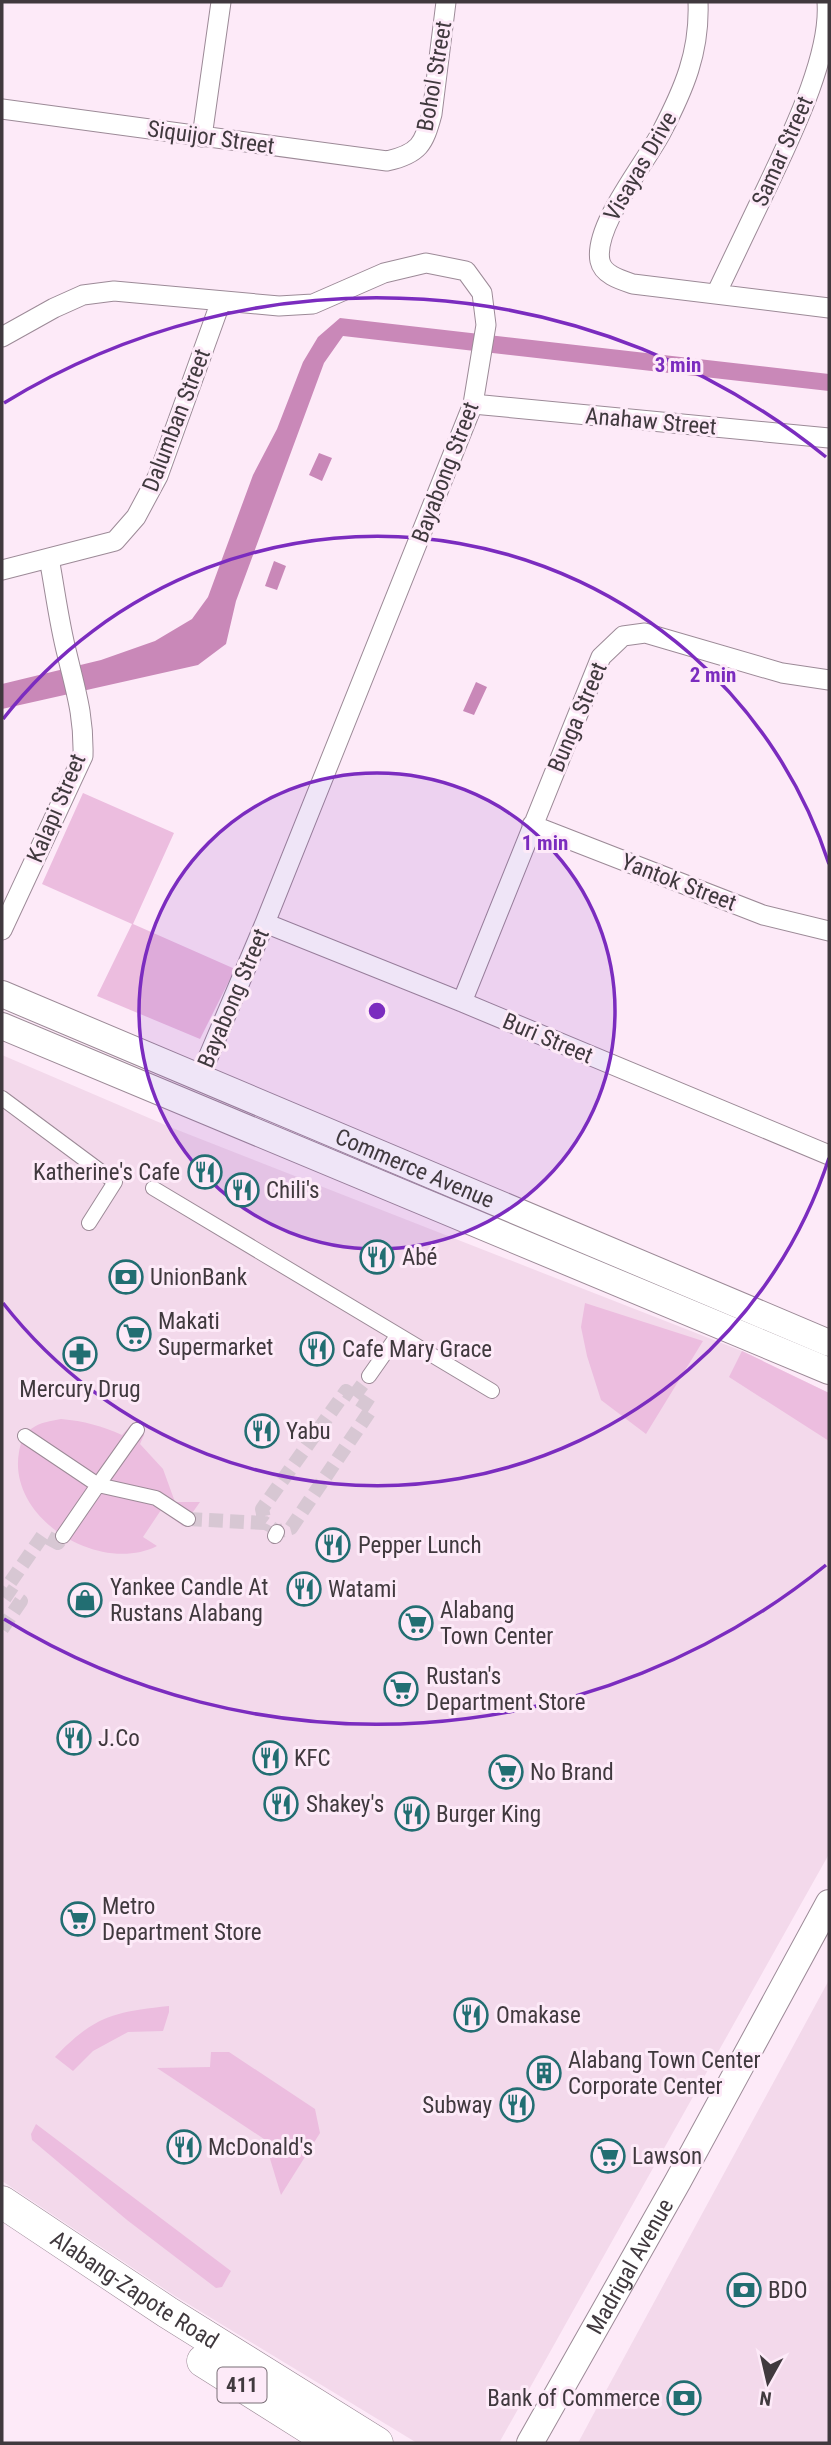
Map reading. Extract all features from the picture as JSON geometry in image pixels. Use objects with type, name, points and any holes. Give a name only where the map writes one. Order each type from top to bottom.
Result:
[{"type":"highway","name":"Alabang-Zapote Road","points":[[2,2202],[167,2312],[377,2443]]},
{"type":"highway","name":"Alabang-Zapote Road","points":[[2,2225],[152,2328],[332,2443]]},
{"type":"main road","name":"Commerce Avenue","points":[[2,994],[829,1343]]},
{"type":"main road","name":"Commerce Avenue","points":[[2,1026],[829,1371]]},
{"type":"main road","name":"Madrigal Avenue","points":[[530,2443],[685,2170],[829,1903]]},
{"type":"street","points":[[202,137],[221,2]]},
{"type":"street","name":"Bohol Street","points":[[418,149],[432,114],[446,2]]},
{"type":"street","name":"Visayas Drive","points":[[698,2],[699,31],[687,77],[660,134],[604,227],[599,248],[600,264],[613,277],[633,284],[829,308]]},
{"type":"street","name":"Samar Street","points":[[716,294],[800,118],[829,17],[827,2]]},
{"type":"street","name":"Siquijor Street","points":[[2,109],[387,161],[404,157],[418,149]]},
{"type":"street","name":"Bayabong Street","points":[[2,337],[83,295],[114,291],[279,306],[313,304],[384,273],[426,263],[466,271],[482,293],[486,325],[473,404],[200,1079]]},
{"type":"street","name":"Dalumban Street","points":[[2,570],[115,541],[136,517],[158,476],[221,301]]},
{"type":"street","name":"Anahaw Street","points":[[473,404],[829,438]]},
{"type":"street","name":"Kalapi Street","points":[[2,930],[83,756],[80,704],[67,653],[49,558]]},
{"type":"street","name":"Bunga Street","points":[[462,1002],[601,657],[622,636],[645,633],[782,673],[829,680]]},
{"type":"street","name":"Yantok Street","points":[[532,825],[763,915],[829,931]]},
{"type":"street","name":"Buri Street","points":[[265,923],[829,1155]]},
{"type":"street","points":[[2,1098],[116,1182],[89,1223]]},
{"type":"street","points":[[153,1188],[492,1391]]},
{"type":"street","points":[[369,1377],[397,1336]]},
{"type":"street","points":[[63,1536],[137,1430]]},
{"type":"street","points":[[25,1436],[98,1485],[156,1498],[188,1519]]},
{"type":"shaded area","points":[[340,318],[829,374],[829,391],[343,336],[324,363],[236,601],[226,644],[198,665],[2,709],[2,684],[101,660],[155,641],[192,619],[208,597],[253,475],[277,429],[303,362],[318,337]]},
{"type":"shaded area","points":[[319,453],[332,458],[322,481],[309,475]]},
{"type":"shaded area","points":[[274,561],[286,566],[277,590],[265,586]]},
{"type":"shaded area","points":[[476,682],[487,687],[474,715],[463,711]]},
{"type":"shaded area","points":[[83,793],[174,833],[133,924],[235,969],[200,1039],[97,996],[132,924],[42,884]]},
{"type":"shaded area","name":"Alabang Town Center","points":[[2,1055],[170,1127],[742,1351],[829,1393],[829,1854],[499,2443],[417,2443],[175,2296],[2,2181]]},
{"type":"shaded area","points":[[585,1303],[703,1341],[646,1434],[601,1400],[581,1327]]},
{"type":"shaded area","points":[[742,1351],[829,1393],[829,1441],[729,1377]]},
{"type":"shaded area","points":[[61,1419],[93,1424],[122,1435],[130,1426],[144,1435],[140,1444],[163,1469],[175,1502],[200,1502],[183,1526],[161,1510],[143,1537],[157,1546],[134,1553],[110,1553],[85,1547],[62,1535],[42,1519],[27,1499],[19,1476],[21,1443],[31,1429],[42,1423]]},
{"type":"shaded area","points":[[829,1980],[829,2443],[578,2443],[601,2400]]},
{"type":"shaded area","points":[[169,2006],[163,2031],[128,2032],[93,2051],[73,2071],[55,2057],[82,2033],[106,2018]]},
{"type":"shaded area","points":[[211,2052],[229,2052],[315,2109],[320,2133],[281,2195],[264,2139],[157,2068],[210,2067]]},
{"type":"shaded area","points":[[36,2124],[231,2271],[222,2287],[216,2288],[127,2220],[32,2140],[31,2134]]},
{"type":"tunnel","points":[[354,1396],[369,1376]]},
{"type":"tunnel","points":[[188,1519],[265,1523],[262,1509],[346,1391],[372,1408],[291,1528],[277,1532],[265,1523],[262,1529]]},
{"type":"tunnel","points":[[2,1629],[21,1601],[5,1590],[43,1535],[58,1543],[63,1536]]},
{"type":"place","name":"Katherine's Cafe","points":[[205,1172]]},
{"type":"place","name":"Chili's","points":[[242,1190]]},
{"type":"place","name":"Abé","points":[[377,1257]]},
{"type":"place","name":"UnionBank","points":[[126,1277]]},
{"type":"place","name":"Makati Supermarket","points":[[134,1334]]},
{"type":"place","name":"Cafe Mary Grace","points":[[317,1349]]},
{"type":"place","name":"Mercury Drug","points":[[80,1354]]},
{"type":"place","name":"Yabu","points":[[262,1431]]},
{"type":"place","name":"Pepper Lunch","points":[[333,1545]]},
{"type":"place","name":"Watami","points":[[304,1589]]},
{"type":"place","name":"Yankee Candle At Rustans Alabang","points":[[85,1600]]},
{"type":"place","name":"Alabang Town Center","points":[[416,1623]]},
{"type":"place","name":"Rustan's Department Store","points":[[401,1689]]},
{"type":"place","name":"J.Co","points":[[74,1738]]},
{"type":"place","name":"KFC","points":[[270,1758]]},
{"type":"place","name":"No Brand","points":[[506,1772]]},
{"type":"place","name":"Shakey's","points":[[281,1804]]},
{"type":"place","name":"Burger King","points":[[412,1814]]},
{"type":"place","name":"Metro Department Store","points":[[78,1919]]},
{"type":"place","name":"Omakase","points":[[471,2015]]},
{"type":"place","name":"Alabang Town Center Corporate Center","points":[[544,2073]]},
{"type":"place","name":"Subway","points":[[517,2105]]},
{"type":"place","name":"McDonald's","points":[[184,2147]]},
{"type":"place","name":"Lawson","points":[[608,2156]]},
{"type":"place","name":"BDO","points":[[744,2290]]},
{"type":"place","name":"Bank of Commerce","points":[[684,2398]]}]
